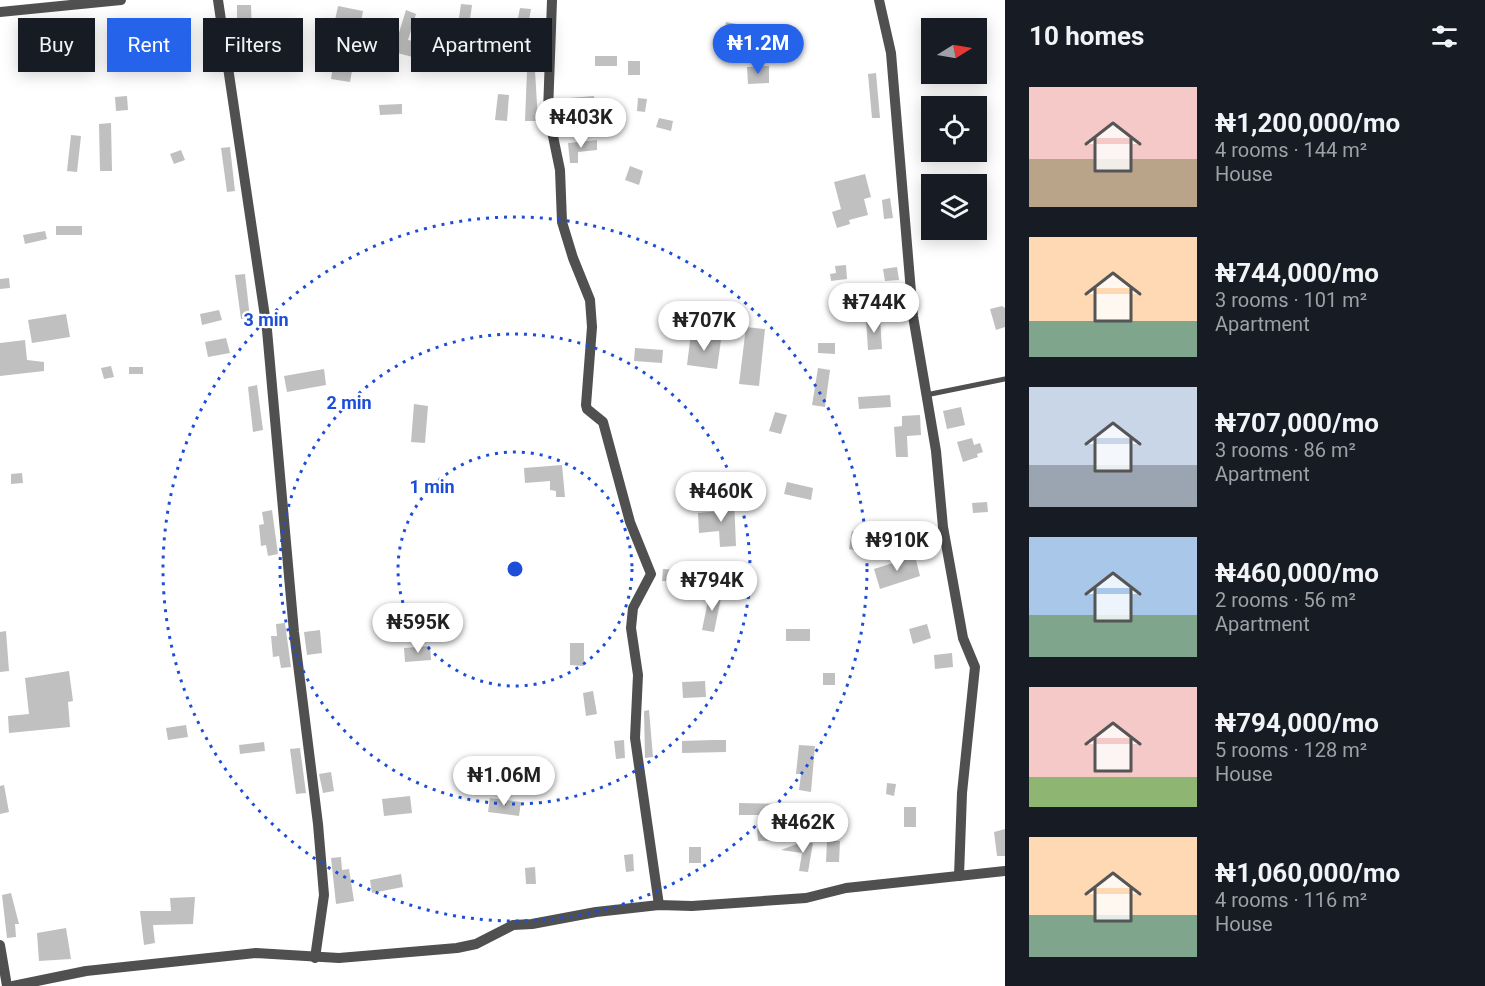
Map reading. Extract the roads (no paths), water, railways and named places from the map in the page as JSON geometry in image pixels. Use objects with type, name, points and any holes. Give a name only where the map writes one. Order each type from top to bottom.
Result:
[{"type":"street","points":[[0,12],[121,0]]},
{"type":"street","points":[[218,0],[267,330],[294,632],[314,792],[324,895],[315,958]]},
{"type":"street","points":[[552,0],[548,112],[560,170],[562,222],[573,258],[590,300],[592,327],[586,405],[587,409],[603,422],[630,522],[651,574],[633,608],[630,628],[638,675],[635,738],[659,905]]},
{"type":"street","points":[[879,0],[891,52],[913,316],[936,451],[943,527],[963,638],[975,667],[962,793],[959,876]]},
{"type":"street","points":[[14,986],[86,971],[256,953],[298,954],[315,958],[376,957],[457,948],[476,944],[513,925],[659,905],[709,905],[806,898],[846,888],[1005,871]]},
{"type":"street","points":[[0,945],[7,986]]},
{"type":"lane","points":[[926,394],[1005,379]]}]
